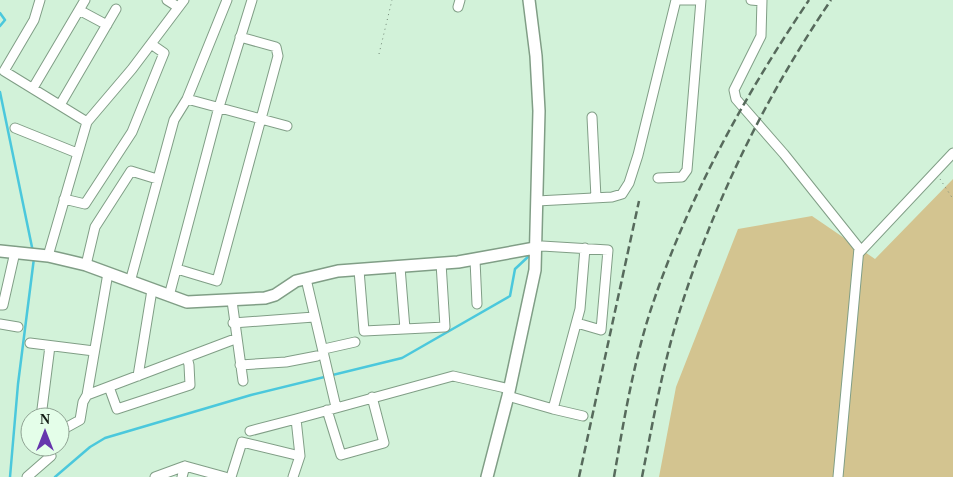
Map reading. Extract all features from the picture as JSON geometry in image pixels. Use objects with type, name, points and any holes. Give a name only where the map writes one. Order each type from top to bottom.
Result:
[{"type":"street","points":[[33,88],[85,0]]},
{"type":"street","points":[[39,255],[64,200],[76,153],[87,122],[151,44],[181,3],[167,0]]},
{"type":"street","points":[[130,282],[174,120],[187,98],[227,0]]},
{"type":"street","points":[[169,296],[219,107],[252,0]]},
{"type":"street","points":[[486,477],[509,392],[535,270],[539,111],[536,56],[529,0]]},
{"type":"street","points":[[537,201],[596,198],[622,194],[629,183],[638,155],[676,0],[701,0],[687,170],[682,177],[658,178]]},
{"type":"street","points":[[751,0],[762,1],[761,36],[734,90],[736,99],[807,181],[859,248],[838,477]]},
{"type":"street","points":[[38,1],[34,20],[4,71],[87,122]]},
{"type":"street","points":[[60,105],[116,9]]},
{"type":"street","points":[[79,10],[107,25]]},
{"type":"street","points":[[177,269],[217,281],[278,56],[276,47],[240,37]]},
{"type":"street","points":[[64,200],[85,204],[132,132],[164,53],[151,44]]},
{"type":"street","points":[[187,98],[287,126]]},
{"type":"street","points":[[592,117],[596,198]]},
{"type":"street","points":[[15,128],[76,153]]},
{"type":"street","points":[[859,253],[953,153]]},
{"type":"street","points":[[86,265],[95,227],[131,171],[157,179]]},
{"type":"street","points":[[0,251],[39,255],[86,265],[187,302],[232,301],[275,295],[296,281],[306,279],[359,270],[475,260],[542,246],[608,250],[602,330],[577,323]]},
{"type":"street","points":[[553,409],[577,323],[585,248]]},
{"type":"street","points":[[0,304],[3,305],[15,252]]},
{"type":"street","points":[[475,260],[477,304]]},
{"type":"street","points":[[359,270],[364,331],[445,327],[441,263]]},
{"type":"street","points":[[400,267],[405,329]]},
{"type":"street","points":[[70,426],[80,420],[83,402],[87,395],[108,273]]},
{"type":"street","points":[[306,279],[330,377],[332,408],[341,455],[384,443],[372,397]]},
{"type":"street","points":[[138,376],[152,290]]},
{"type":"street","points":[[232,301],[235,339],[243,381]]},
{"type":"street","points":[[234,322],[314,317]]},
{"type":"street","points":[[0,324],[18,327]]},
{"type":"street","points":[[87,395],[235,339]]},
{"type":"street","points":[[324,349],[355,342]]},
{"type":"street","points":[[30,343],[94,351]]},
{"type":"street","points":[[43,407],[50,346]]},
{"type":"street","points":[[240,365],[286,362],[317,356]]},
{"type":"street","points":[[109,387],[117,409],[190,385],[187,357]]},
{"type":"street","points":[[250,431],[453,376],[509,392],[553,409],[583,416]]},
{"type":"street","points":[[293,477],[300,456],[296,419]]},
{"type":"street","points":[[231,477],[242,442],[300,456]]},
{"type":"street","points":[[27,477],[50,457]]},
{"type":"street","points":[[182,477],[185,466]]},
{"type":"street","points":[[155,477],[185,466],[225,477]]},
{"type":"path","points":[[379,54],[392,0]]},
{"type":"path","points":[[935,172],[953,199]]},
{"type":"shaded area","points":[[953,179],[953,477],[659,477],[676,387],[738,229],[812,216],[875,259]]},
{"type":"waterway","points":[[0,13],[5,20],[0,26]]},
{"type":"waterway","points":[[0,92],[33,252]]},
{"type":"waterway","points":[[55,477],[90,447],[105,438],[251,395],[402,358],[510,296],[515,269],[530,255]]},
{"type":"waterway","points":[[10,477],[18,384],[34,258]]},
{"type":"railway","points":[[614,477],[635,367],[646,324],[684,223],[741,109],[809,0]]},
{"type":"railway","points":[[642,477],[668,351],[680,310],[709,228],[744,149],[764,111],[807,36],[831,0]]},
{"type":"railway","points":[[579,477],[639,201]]}]
